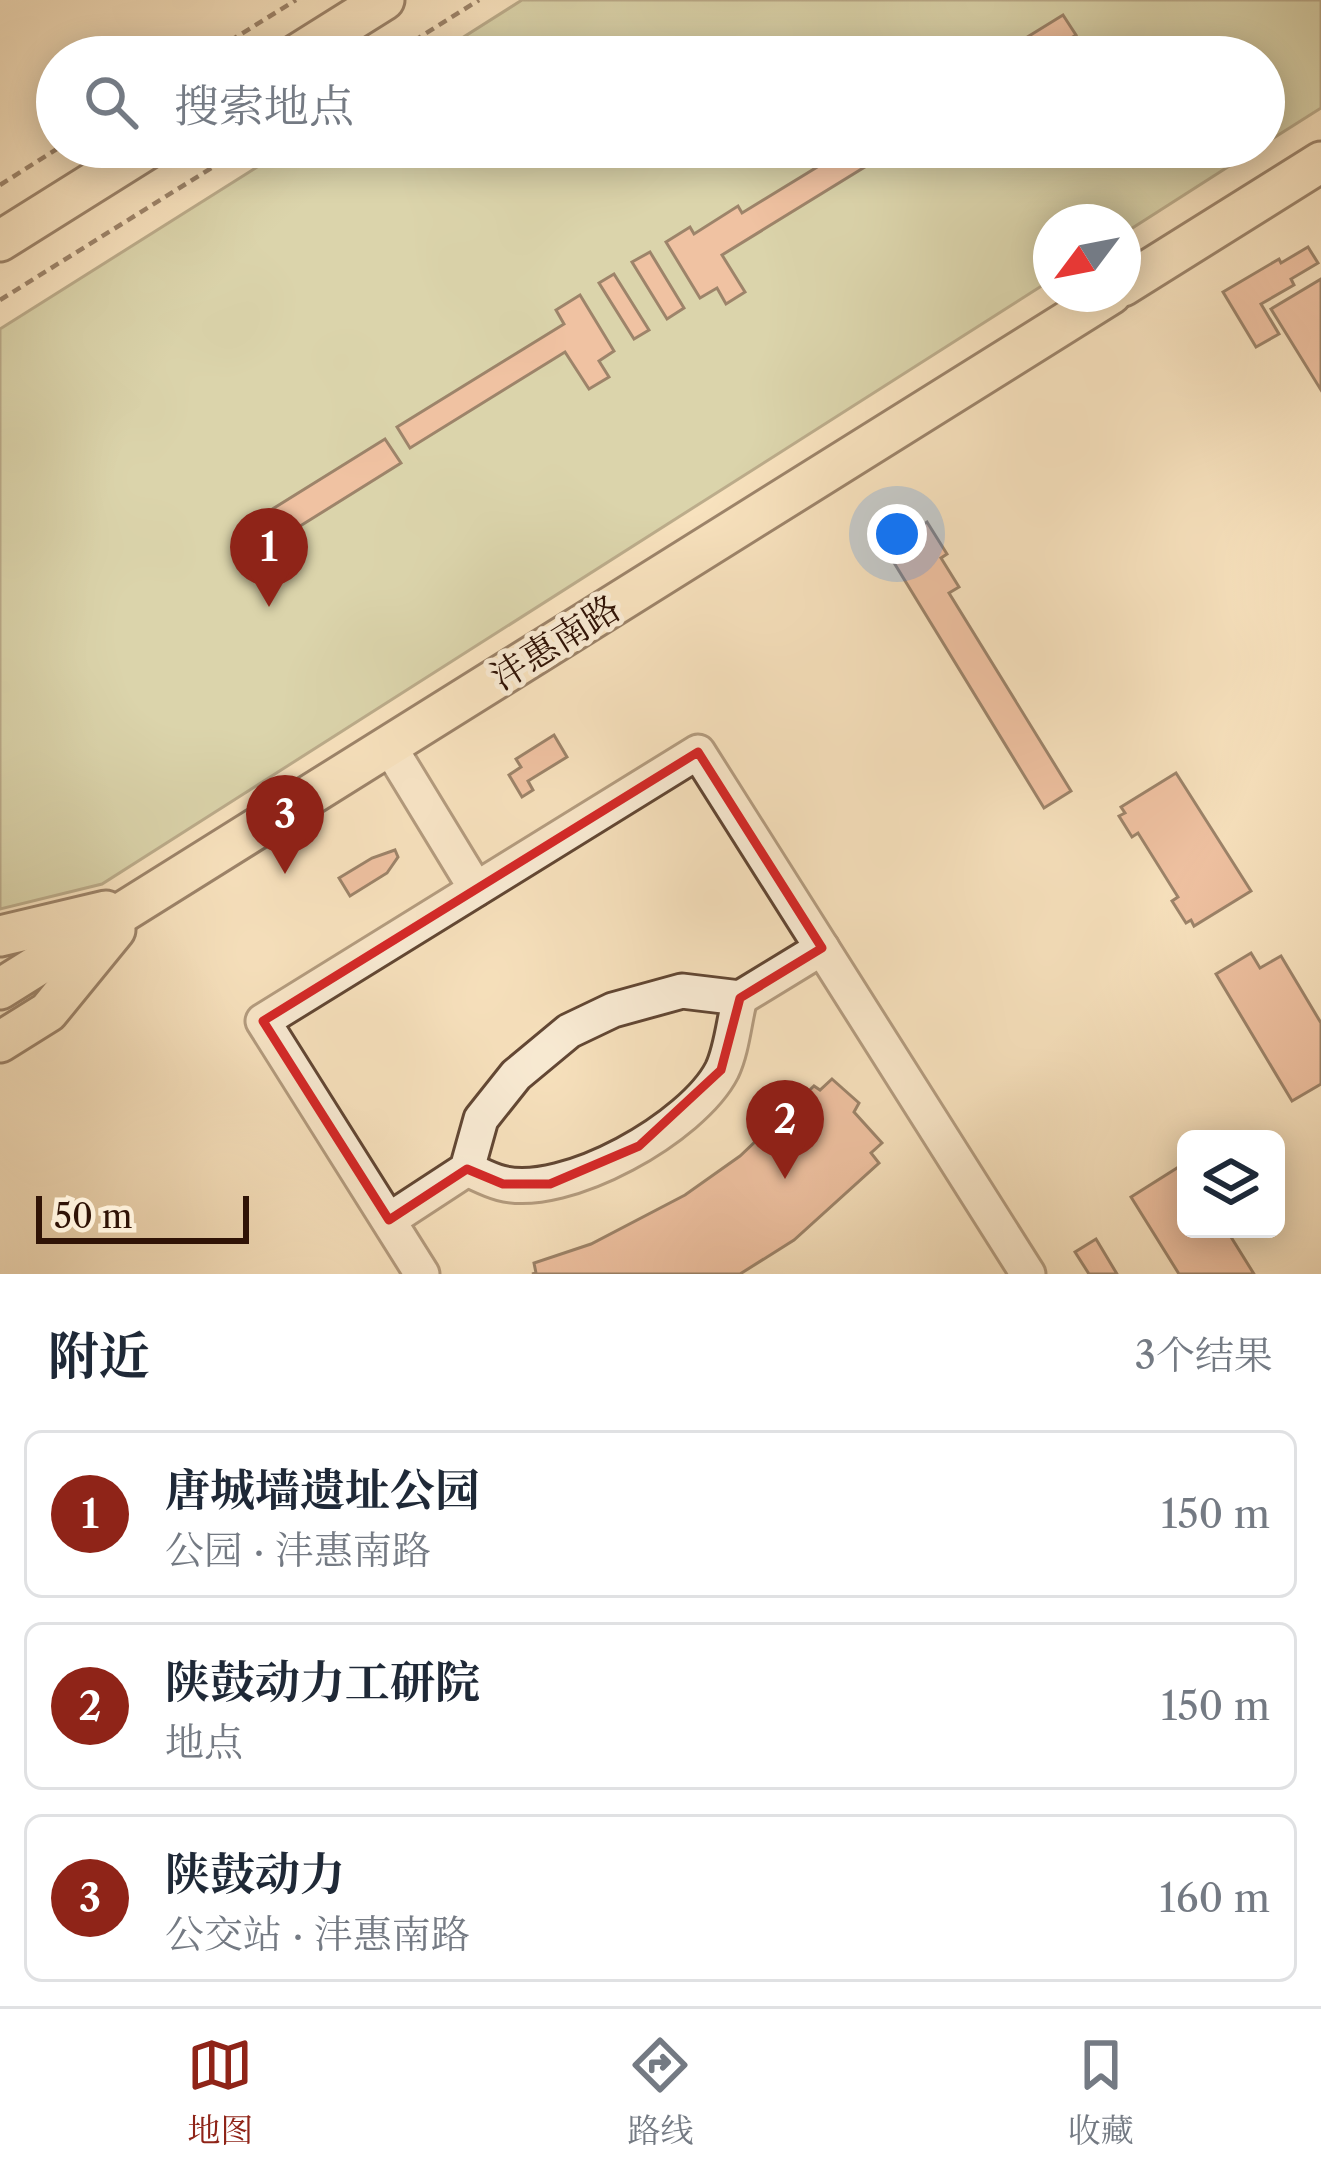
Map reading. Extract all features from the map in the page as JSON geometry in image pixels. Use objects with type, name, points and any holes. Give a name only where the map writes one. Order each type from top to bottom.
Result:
[{"type":"main road","points":[[327,36],[384,0]]},
{"type":"main road","points":[[1141,275],[1321,162]]},
{"type":"main road","points":[[0,241],[116,168]]},
{"type":"main road","name":"沣惠南路","points":[[0,989],[1082,312]]},
{"type":"main road","points":[[0,936],[135,904]]},
{"type":"main road","points":[[0,1042],[48,1012],[135,904]]},
{"type":"street","points":[[389,746],[476,889]]},
{"type":"street","points":[[422,1274],[263,1021],[698,752],[1028,1274]]},
{"type":"street","points":[[389,1220],[466,1168],[481,1119],[516,1075],[569,1031],[613,1010],[682,991],[740,998],[822,948]]},
{"type":"street","points":[[466,1168],[503,1184],[550,1184],[593,1171],[638,1146],[686,1111],[722,1070],[740,998]]},
{"type":"path","points":[[238,36],[296,0]]},
{"type":"path","points":[[422,36],[479,0]]},
{"type":"path","points":[[0,185],[36,162]]},
{"type":"path","points":[[0,300],[211,168]]},
{"type":"highlighted area","points":[[698,752],[822,948],[740,998],[721,1070],[639,1146],[550,1184],[503,1184],[467,1169],[389,1220],[263,1021]]},
{"type":"green space","points":[[522,0],[1321,0],[1321,108],[1285,131],[1285,36],[465,36]]},
{"type":"green space","points":[[256,168],[1226,168],[1141,222],[1141,204],[1033,204],[1033,291],[102,884],[0,909],[0,329]]},
{"type":"building","points":[[1063,15],[1076,35],[1074,36],[1029,36]]},
{"type":"building","points":[[816,168],[863,168],[722,255],[745,292],[726,304],[717,288],[700,298],[666,242],[690,227],[694,234],[738,206],[742,213]]},
{"type":"building","points":[[1308,247],[1318,263],[1291,279],[1294,285],[1261,304],[1279,334],[1256,347],[1223,292]]},
{"type":"building","points":[[650,252],[684,308],[667,319],[632,262]]},
{"type":"building","points":[[614,274],[649,330],[634,339],[599,283]]},
{"type":"building","points":[[1321,279],[1321,390],[1271,309]]},
{"type":"building","points":[[580,295],[614,351],[599,361],[609,377],[589,389],[565,352],[410,448],[397,427],[564,324],[556,310]]},
{"type":"building","points":[[385,439],[401,463],[281,538],[266,513]]},
{"type":"building","points":[[927,522],[947,554],[941,558],[959,587],[949,593],[1071,791],[1044,808],[885,548]]},
{"type":"building","points":[[554,735],[567,757],[528,781],[533,790],[522,797],[509,775],[521,767],[516,759]]},
{"type":"building","points":[[1176,773],[1251,891],[1194,926],[1191,920],[1186,923],[1172,901],[1178,897],[1138,833],[1132,837],[1119,816],[1125,813],[1121,807]]},
{"type":"building","points":[[395,850],[398,857],[387,873],[350,896],[339,878]]},
{"type":"building","points":[[1251,953],[1260,968],[1281,956],[1321,1023],[1321,1084],[1292,1101],[1216,974]]},
{"type":"building","points":[[832,1079],[859,1103],[854,1112],[882,1143],[871,1153],[879,1163],[794,1240],[740,1274],[532,1274],[536,1273],[534,1263],[591,1244],[685,1195],[740,1156],[814,1086],[820,1090]]},
{"type":"building","points":[[1177,1168],[1177,1238],[1232,1238],[1254,1274],[1179,1274],[1131,1197]]},
{"type":"building","points":[[1096,1239],[1117,1274],[1089,1274],[1075,1252]]},
{"type":"place","name":"唐城墙遗址公园","points":[[269,607]]},
{"type":"place","name":"陕鼓动力","points":[[285,874]]},
{"type":"place","name":"陕鼓动力工研院","points":[[785,1179]]}]
